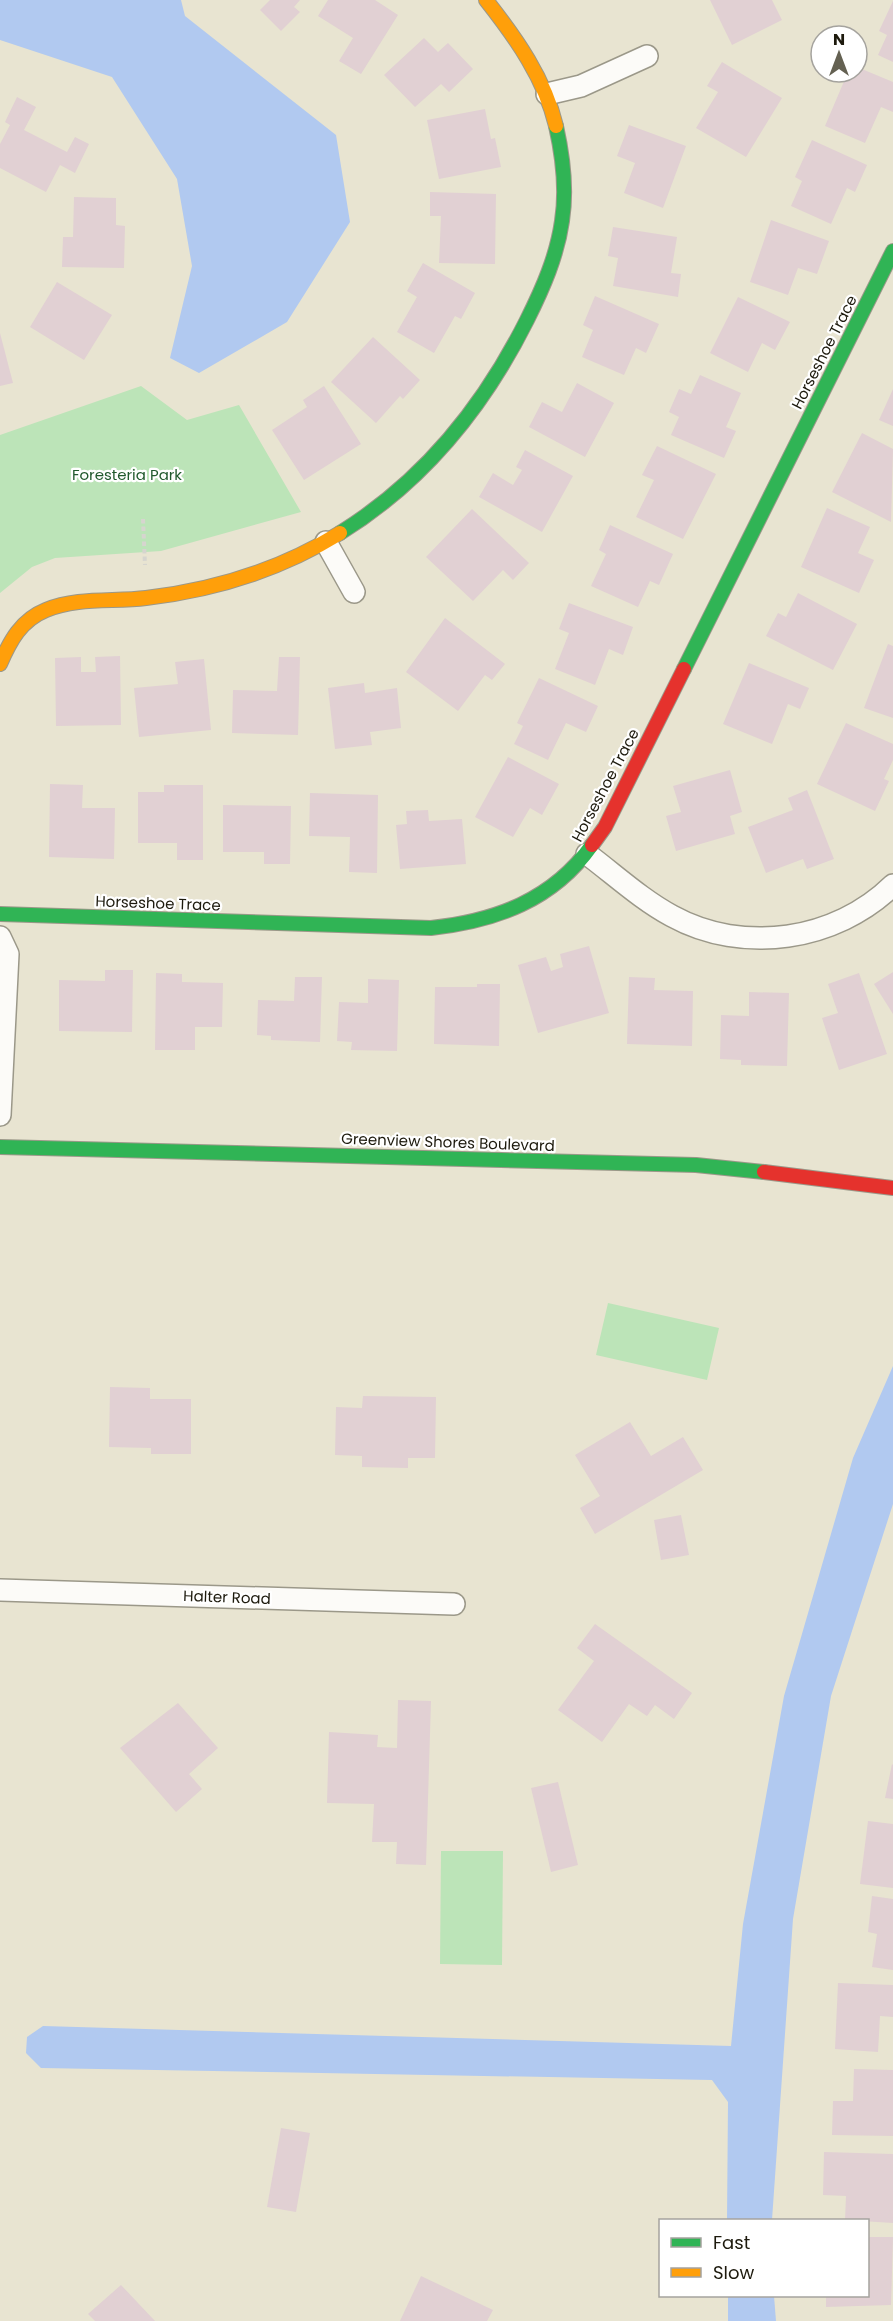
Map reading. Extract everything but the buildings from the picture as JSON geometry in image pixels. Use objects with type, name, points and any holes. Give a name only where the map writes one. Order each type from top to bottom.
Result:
[{"type":"street","points":[[0,664],[13,636],[36,614],[50,607],[73,601],[122,600],[189,592],[233,581],[286,562],[326,542],[389,500],[431,462],[480,405],[510,357],[539,297],[556,252],[564,196],[562,159],[547,94],[531,60],[511,28],[486,0]]},
{"type":"street","points":[[547,94],[581,86],[647,56]]},
{"type":"street","name":"Horseshoe Trace","points":[[0,914],[431,928],[464,926],[494,919],[524,906],[551,890],[587,854],[605,827],[893,251]]},
{"type":"street","points":[[326,542],[354,592]]},
{"type":"street","points":[[587,854],[672,916],[702,929],[733,936],[765,939],[797,935],[828,927],[857,913],[893,885]]},
{"type":"street","points":[[0,937],[8,954],[0,1114]]},
{"type":"street","name":"Greenview Shores Boulevard","points":[[0,1147],[696,1165],[846,1180],[893,1188]]},
{"type":"street","name":"Halter Road","points":[[0,1590],[454,1604]]},
{"type":"path","points":[[143,519],[145,565]]},
{"type":"green space","name":"Foresteria Park","points":[[141,386],[187,420],[239,405],[301,512],[161,551],[55,558],[32,567],[0,593],[0,435]]},
{"type":"green space","points":[[608,1303],[719,1328],[707,1380],[596,1355]]},
{"type":"green space","points":[[441,1851],[503,1851],[502,1965],[440,1964]]},
{"type":"water","points":[[0,0],[181,0],[185,16],[336,135],[350,222],[287,322],[199,373],[170,358],[192,266],[177,179],[112,77],[0,40]]},
{"type":"water","points":[[893,1366],[893,1504],[831,1696],[793,1919],[772,2219],[727,2219],[728,2102],[712,2080],[41,2068],[26,2053],[27,2037],[43,2026],[731,2046],[743,1924],[784,1696],[853,1458]]},
{"type":"water","points":[[728,2297],[774,2297],[776,2321],[728,2321]]},
{"type":"traffic: fast","points":[[340,533],[370,513],[398,490],[448,440],[491,383],[527,320],[549,272],[562,221],[564,173],[556,126]]},
{"type":"traffic: fast","points":[[684,669],[893,251]]},
{"type":"traffic: fast","points":[[0,914],[431,928],[478,920],[500,913],[541,894],[577,864],[592,845]]},
{"type":"traffic: fast","points":[[0,1147],[696,1165],[764,1172]]},
{"type":"traffic: slow","points":[[486,0],[508,29],[537,75],[556,126]]},
{"type":"traffic: slow","points":[[0,664],[17,632],[30,619],[46,610],[70,603],[133,599],[222,584],[294,558],[340,533]]},
{"type":"traffic: jam","points":[[592,845],[605,827],[684,669]]},
{"type":"traffic: jam","points":[[764,1172],[893,1188]]}]
